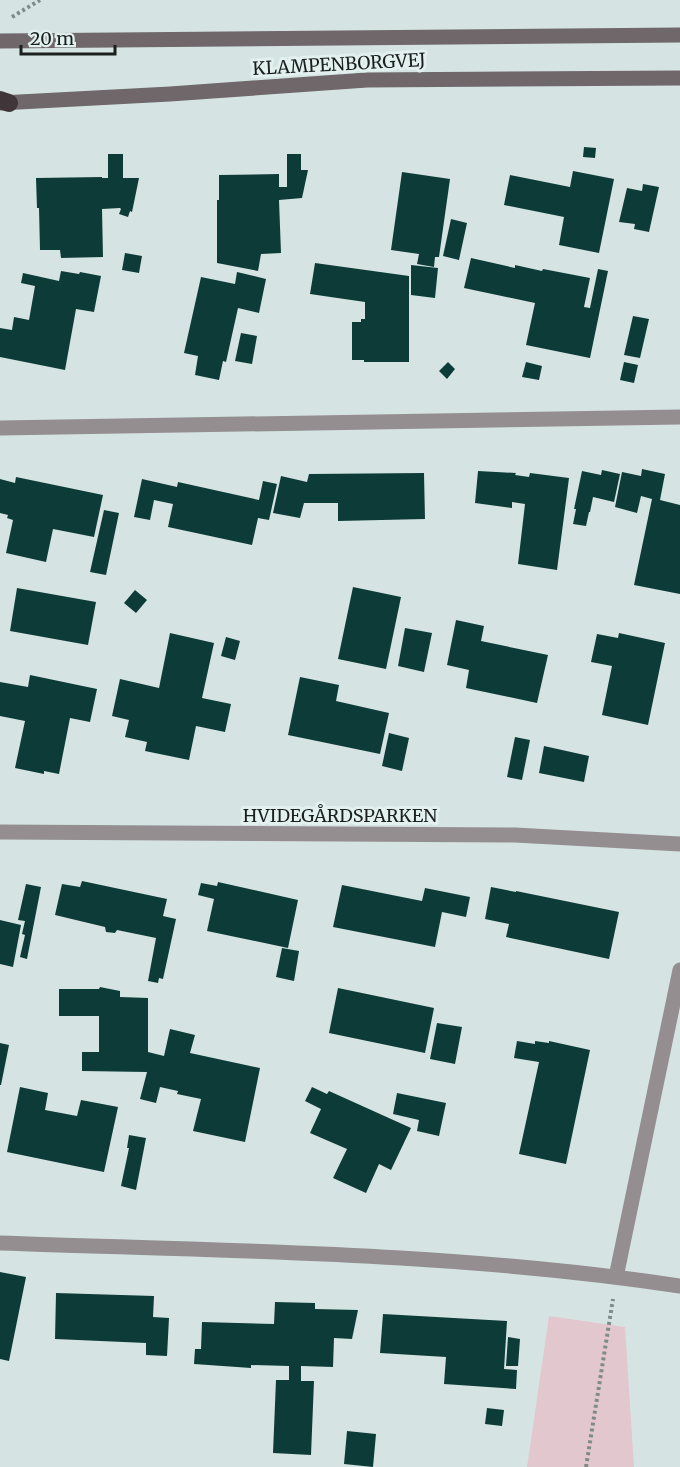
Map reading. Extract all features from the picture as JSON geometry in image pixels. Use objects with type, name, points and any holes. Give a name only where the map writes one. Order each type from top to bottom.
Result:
[{"type":"street","name":"KLAMPENBORGVEJ","points":[[0,41],[680,35]]},
{"type":"street","name":"KLAMPENBORGVEJ","points":[[3,102],[170,94],[367,80],[680,78]]},
{"type":"street","points":[[0,428],[680,417]]},
{"type":"street","name":"HVIDEGÅRDSPARKEN","points":[[0,832],[516,836],[680,844]]},
{"type":"street","points":[[616,1276],[680,970]]},
{"type":"street","points":[[0,1243],[410,1258],[616,1276],[680,1286]]},
{"type":"path","points":[[10,18],[40,0]]},
{"type":"path","points":[[586,1467],[616,1276]]},
{"type":"shaded area","points":[[549,1316],[625,1327],[634,1467],[527,1467]]},
{"type":"building","points":[[584,147],[596,148],[595,158],[583,157]]},
{"type":"building","points":[[108,154],[123,154],[123,178],[139,178],[132,212],[130,211],[128,217],[119,214],[120,208],[102,209],[103,257],[61,258],[60,250],[40,250],[36,178],[108,178]]},
{"type":"building","points":[[287,154],[301,154],[301,170],[308,170],[302,198],[279,200],[281,253],[261,254],[258,271],[217,263],[219,175],[279,174],[279,187],[287,187]]},
{"type":"building","points":[[573,171],[614,179],[599,253],[559,245],[564,217],[504,205],[510,175],[570,187]]},
{"type":"building","points":[[402,172],[450,179],[439,257],[435,257],[434,267],[417,264],[419,254],[391,250]]},
{"type":"building","points":[[643,184],[659,187],[649,232],[634,229],[635,224],[619,222],[627,188],[642,191]]},
{"type":"building","points":[[451,219],[467,223],[459,260],[443,256]]},
{"type":"building","points":[[125,253],[142,256],[139,273],[122,270]]},
{"type":"building","points":[[471,258],[515,268],[515,265],[590,278],[584,307],[590,308],[598,269],[608,271],[590,358],[526,345],[535,303],[464,288]]},
{"type":"building","points":[[315,263],[409,276],[409,362],[352,360],[352,322],[361,322],[361,319],[365,319],[365,302],[310,294]]},
{"type":"building","points":[[411,265],[438,268],[435,298],[411,295]]},
{"type":"building","points":[[61,271],[101,276],[94,312],[76,309],[65,370],[0,357],[0,328],[12,330],[14,317],[29,320],[35,286],[21,283],[23,273],[59,281]]},
{"type":"building","points":[[237,272],[266,279],[259,313],[238,308],[226,362],[223,361],[219,380],[195,375],[198,356],[184,353],[201,277],[235,284]]},
{"type":"building","points":[[633,316],[649,319],[640,358],[624,355]]},
{"type":"building","points":[[241,333],[257,336],[252,364],[235,361]]},
{"type":"building","points":[[448,362],[455,369],[447,379],[439,371]]},
{"type":"building","points":[[526,362],[542,366],[539,380],[522,377]]},
{"type":"building","points":[[624,362],[638,365],[634,383],[620,380]]},
{"type":"building","points":[[642,469],[665,474],[660,500],[680,505],[680,594],[634,585],[652,499],[641,496],[637,513],[615,507],[622,472],[641,476]]},
{"type":"building","points":[[602,470],[620,474],[614,502],[593,497],[586,526],[573,524],[582,471],[601,475]]},
{"type":"building","points":[[478,471],[516,473],[515,475],[529,477],[530,473],[569,478],[557,570],[518,564],[525,504],[512,502],[512,508],[475,503]]},
{"type":"building","points":[[424,473],[425,519],[338,521],[338,503],[304,503],[300,518],[273,513],[281,476],[307,482],[309,474]]},
{"type":"building","points":[[16,477],[103,495],[94,537],[53,529],[46,562],[6,553],[13,520],[7,518],[8,515],[0,513],[0,479],[15,483]]},
{"type":"building","points":[[142,479],[177,487],[178,482],[259,500],[263,481],[277,484],[269,520],[258,518],[252,545],[168,527],[173,504],[154,500],[150,520],[134,517]]},
{"type":"building","points":[[104,510],[119,513],[106,575],[90,572]]},
{"type":"building","points":[[353,587],[401,597],[386,669],[338,659]]},
{"type":"building","points":[[17,588],[96,602],[88,645],[10,631]]},
{"type":"building","points":[[135,590],[147,600],[136,613],[124,603]]},
{"type":"building","points":[[456,620],[484,626],[481,641],[548,655],[537,703],[466,688],[469,670],[447,665]]},
{"type":"building","points":[[405,628],[432,633],[424,672],[398,666]]},
{"type":"building","points":[[170,633],[214,643],[202,698],[231,704],[225,732],[196,726],[189,760],[145,751],[147,742],[125,737],[129,720],[112,716],[120,679],[159,688]]},
{"type":"building","points":[[619,633],[665,643],[648,725],[602,715],[612,666],[591,662],[597,634],[618,638]]},
{"type":"building","points":[[226,637],[240,641],[235,660],[221,656]]},
{"type":"building","points":[[30,675],[97,689],[90,722],[70,718],[59,774],[44,771],[44,774],[15,768],[25,721],[0,716],[0,682],[28,687]]},
{"type":"building","points":[[300,677],[339,685],[336,701],[389,713],[380,754],[288,735]]},
{"type":"building","points":[[389,733],[409,738],[402,771],[382,766]]},
{"type":"building","points":[[515,737],[530,740],[522,780],[507,777]]},
{"type":"building","points":[[544,746],[589,756],[584,782],[539,773]]},
{"type":"building","points":[[82,881],[167,899],[163,916],[176,919],[163,979],[159,978],[158,983],[148,981],[156,938],[117,930],[115,933],[106,932],[105,927],[55,915],[62,884],[80,887]]},
{"type":"building","points":[[218,882],[298,900],[288,948],[207,931],[214,899],[198,895],[201,883],[217,886]]},
{"type":"building","points":[[26,884],[41,887],[27,959],[20,957],[25,935],[22,934],[25,921],[18,920]]},
{"type":"building","points":[[342,885],[422,901],[425,888],[470,897],[466,917],[442,912],[435,947],[333,927]]},
{"type":"building","points":[[491,887],[619,912],[609,959],[506,937],[509,924],[485,919]]},
{"type":"building","points":[[0,920],[21,925],[13,967],[0,964]]},
{"type":"building","points":[[282,948],[299,951],[294,981],[276,977]]},
{"type":"building","points":[[100,987],[120,991],[120,997],[148,998],[148,1052],[164,1056],[170,1029],[195,1035],[190,1053],[260,1068],[245,1142],[193,1131],[201,1099],[177,1094],[178,1091],[160,1087],[156,1103],[140,1099],[147,1072],[82,1071],[82,1052],[99,1052],[99,1016],[59,1016],[59,989],[99,989]]},
{"type":"building","points":[[338,988],[434,1008],[425,1053],[329,1033]]},
{"type":"building","points":[[437,1023],[462,1027],[455,1064],[430,1059]]},
{"type":"building","points":[[517,1041],[535,1044],[535,1041],[549,1043],[549,1041],[590,1050],[566,1164],[519,1154],[539,1062],[514,1058]]},
{"type":"building","points":[[0,1043],[9,1045],[1,1085],[0,1085]]},
{"type":"building","points":[[20,1087],[48,1093],[45,1110],[77,1116],[81,1100],[118,1107],[104,1172],[7,1152]]},
{"type":"building","points":[[312,1087],[327,1094],[329,1091],[411,1128],[391,1170],[379,1164],[366,1193],[333,1178],[347,1149],[310,1133],[321,1109],[305,1101]]},
{"type":"building","points":[[397,1093],[446,1103],[439,1136],[417,1131],[419,1120],[393,1114]]},
{"type":"building","points":[[129,1135],[146,1138],[136,1190],[121,1186],[129,1148],[127,1148]]},
{"type":"building","points":[[0,1272],[26,1277],[9,1361],[0,1359]]},
{"type":"building","points":[[56,1293],[154,1296],[153,1317],[169,1318],[167,1356],[146,1355],[146,1343],[55,1339]]},
{"type":"building","points":[[275,1302],[315,1303],[315,1309],[358,1310],[352,1339],[334,1338],[333,1367],[301,1366],[301,1381],[314,1381],[311,1455],[273,1453],[276,1380],[289,1380],[289,1366],[251,1365],[251,1368],[194,1364],[195,1349],[201,1349],[202,1322],[274,1324]]},
{"type":"building","points":[[383,1314],[507,1321],[504,1369],[517,1370],[516,1389],[444,1384],[446,1357],[380,1353]]},
{"type":"building","points":[[508,1337],[520,1339],[518,1366],[506,1366]]},
{"type":"building","points":[[487,1408],[504,1410],[502,1426],[485,1424]]},
{"type":"building","points":[[347,1431],[376,1434],[373,1467],[344,1464]]}]
